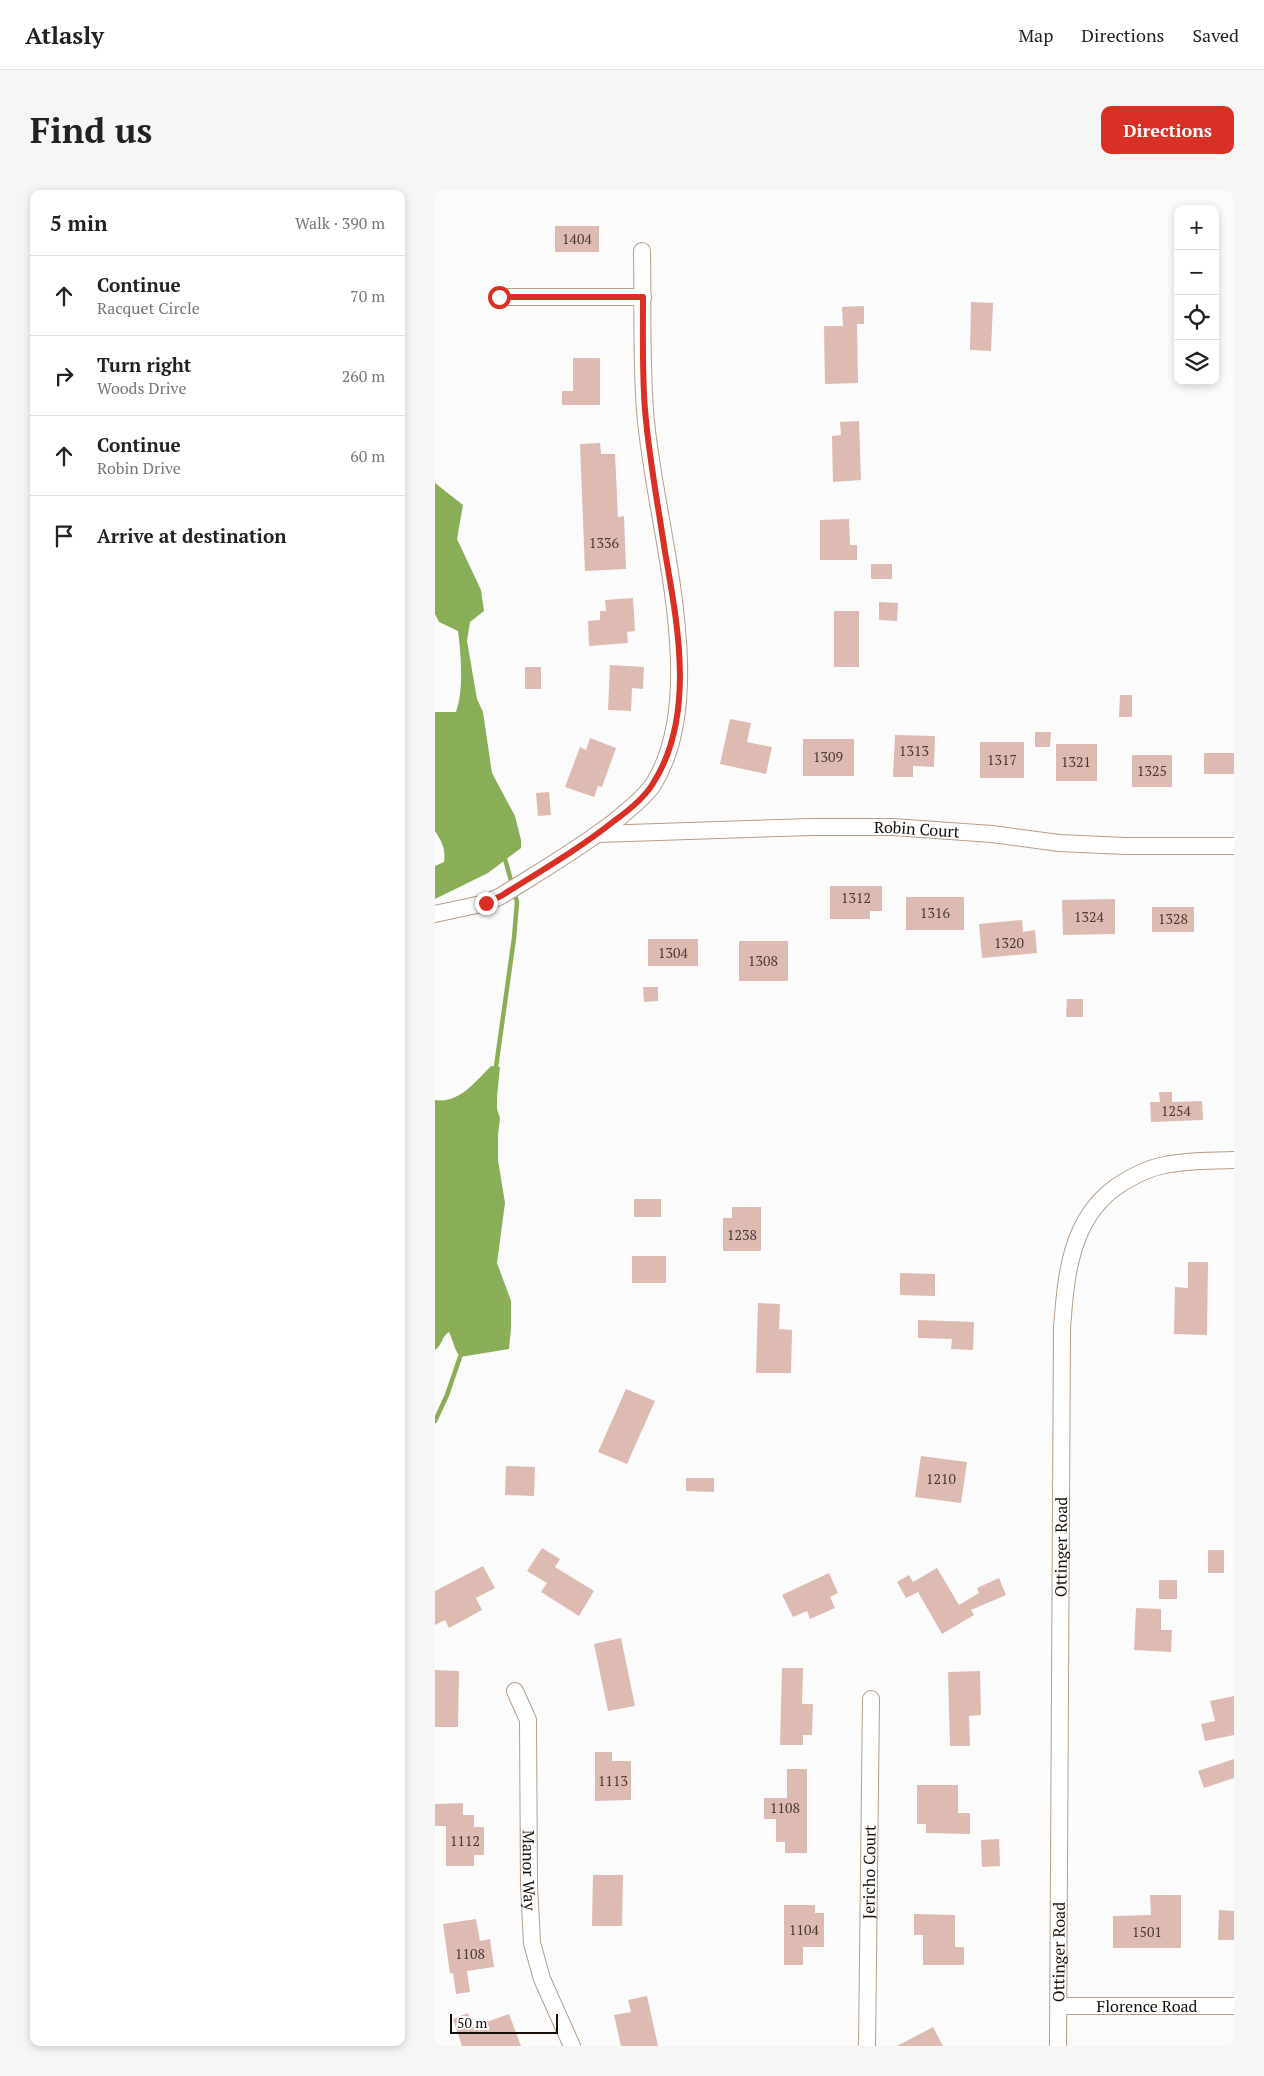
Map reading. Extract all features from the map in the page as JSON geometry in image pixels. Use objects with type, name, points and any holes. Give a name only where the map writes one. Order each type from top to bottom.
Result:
[{"type":"street","points":[[435,914],[486,903],[598,834],[633,806],[652,786],[672,740],[678,701],[679,671],[676,615],[656,494],[645,410],[642,251]]},
{"type":"street","points":[[499,297],[643,297]]},
{"type":"street","name":"Robin Court","points":[[598,834],[811,827],[893,827],[992,834],[1059,843],[1125,846],[1234,846]]},
{"type":"street","name":"Ottinger Road","points":[[1058,2046],[1061,1328],[1071,1256],[1079,1231],[1090,1212],[1108,1193],[1126,1180],[1163,1165],[1182,1162],[1234,1160]]},
{"type":"street","name":"Manor Way","points":[[515,1691],[528,1720],[529,1884],[532,1943],[542,1979],[572,2046]]},
{"type":"street","name":"Jericho Court","points":[[867,2046],[871,1699]]},
{"type":"street","name":"Florence Road","points":[[1059,2006],[1234,2006]]},
{"type":"shaded area","points":[[435,483],[463,505],[457,539],[481,590],[484,611],[470,622],[467,641],[477,699],[483,712],[492,773],[515,816],[521,848],[488,873],[435,899],[435,866],[444,862],[444,853],[443,846],[435,831],[435,712],[456,712],[459,703],[461,672],[458,631],[439,622],[435,614]]},
{"type":"shaded area","points":[[491,1066],[500,1067],[497,1097],[497,1109],[500,1118],[498,1160],[505,1203],[497,1263],[511,1301],[509,1349],[460,1357],[449,1332],[435,1350],[435,1100],[444,1100],[459,1095]]},
{"type":"building","points":[[555,226],[599,226],[599,252],[555,252]]},
{"type":"building","points":[[971,302],[993,303],[991,351],[970,350]]},
{"type":"building","points":[[864,306],[864,324],[857,324],[858,383],[825,384],[824,326],[843,326],[842,307]]},
{"type":"building","points":[[573,358],[600,358],[600,405],[562,405],[562,391],[573,391]]},
{"type":"building","points":[[859,421],[861,480],[833,482],[832,436],[841,435],[840,422]]},
{"type":"building","points":[[600,443],[601,454],[615,454],[618,517],[624,516],[626,569],[585,571],[580,444]]},
{"type":"building","points":[[849,519],[850,545],[857,545],[857,560],[820,560],[820,520]]},
{"type":"building","points":[[871,564],[892,564],[892,579],[871,579]]},
{"type":"building","points":[[633,598],[635,631],[627,632],[628,643],[589,646],[588,621],[600,620],[600,611],[606,611],[605,600]]},
{"type":"building","points":[[879,602],[898,603],[897,621],[879,620]]},
{"type":"building","points":[[834,611],[859,611],[859,667],[834,667]]},
{"type":"building","points":[[610,665],[644,667],[643,689],[632,688],[631,711],[608,710]]},
{"type":"building","points":[[525,667],[541,667],[541,689],[525,689]]},
{"type":"building","points":[[1120,695],[1132,695],[1132,717],[1119,717]]},
{"type":"building","points":[[730,719],[751,723],[747,742],[772,747],[766,774],[720,764]]},
{"type":"building","points":[[1035,732],[1051,732],[1050,747],[1035,747]]},
{"type":"building","points":[[895,735],[935,736],[934,767],[913,766],[913,777],[893,777]]},
{"type":"building","points":[[590,738],[616,748],[602,787],[598,786],[594,797],[565,787],[580,747],[586,750]]},
{"type":"building","points":[[803,739],[854,739],[854,776],[803,776]]},
{"type":"building","points":[[980,742],[1024,742],[1024,778],[980,778]]},
{"type":"building","points":[[1056,744],[1097,744],[1097,781],[1056,781]]},
{"type":"building","points":[[1204,753],[1234,753],[1234,774],[1204,774]]},
{"type":"building","points":[[1132,755],[1172,755],[1172,787],[1132,787]]},
{"type":"building","points":[[549,792],[551,815],[538,816],[536,793]]},
{"type":"building","points":[[830,886],[882,886],[882,911],[870,911],[870,919],[830,919]]},
{"type":"building","points":[[906,897],[964,897],[964,930],[906,930]]},
{"type":"building","points":[[1115,899],[1115,934],[1063,935],[1062,900]]},
{"type":"building","points":[[1152,907],[1194,907],[1194,932],[1152,932]]},
{"type":"building","points":[[1022,920],[1023,932],[1035,930],[1037,953],[982,958],[979,924]]},
{"type":"building","points":[[648,939],[698,939],[698,966],[648,966]]},
{"type":"building","points":[[739,941],[788,941],[788,981],[739,981]]},
{"type":"building","points":[[643,987],[658,987],[658,1001],[644,1002]]},
{"type":"building","points":[[1067,999],[1083,999],[1083,1017],[1066,1017]]},
{"type":"building","points":[[1159,1092],[1172,1092],[1172,1102],[1202,1101],[1203,1120],[1151,1122],[1150,1102],[1160,1102]]},
{"type":"building","points":[[634,1199],[661,1199],[661,1217],[634,1217]]},
{"type":"building","points":[[732,1207],[761,1207],[761,1251],[723,1251],[723,1218],[732,1218]]},
{"type":"building","points":[[632,1256],[666,1256],[666,1283],[632,1283]]},
{"type":"building","points":[[1188,1262],[1208,1262],[1207,1335],[1174,1334],[1175,1287],[1188,1288]]},
{"type":"building","points":[[900,1273],[935,1274],[935,1296],[900,1295]]},
{"type":"building","points":[[758,1303],[780,1304],[779,1329],[792,1330],[791,1373],[756,1373]]},
{"type":"building","points":[[918,1320],[974,1322],[973,1350],[951,1349],[952,1339],[918,1338]]},
{"type":"building","points":[[626,1389],[655,1401],[627,1464],[598,1452]]},
{"type":"building","points":[[921,1456],[967,1462],[961,1503],[915,1497]]},
{"type":"building","points":[[506,1466],[535,1467],[534,1496],[505,1495]]},
{"type":"building","points":[[686,1478],[714,1478],[714,1492],[686,1491]]},
{"type":"building","points":[[542,1548],[560,1559],[555,1567],[594,1591],[579,1616],[541,1592],[547,1583],[527,1571]]},
{"type":"building","points":[[1208,1550],[1224,1550],[1224,1573],[1208,1573]]},
{"type":"building","points":[[483,1566],[495,1588],[476,1598],[482,1610],[449,1628],[445,1620],[435,1625],[435,1591]]},
{"type":"building","points":[[937,1568],[959,1605],[979,1593],[977,1588],[999,1578],[1006,1595],[971,1610],[974,1615],[942,1634],[918,1592],[906,1598],[897,1582],[909,1575],[913,1582]]},
{"type":"building","points":[[829,1573],[838,1593],[830,1597],[835,1608],[810,1619],[807,1611],[793,1617],[782,1595]]},
{"type":"building","points":[[1159,1580],[1177,1580],[1177,1599],[1159,1599]]},
{"type":"building","points":[[1136,1608],[1161,1609],[1161,1630],[1172,1630],[1171,1652],[1134,1650]]},
{"type":"building","points":[[621,1638],[635,1706],[608,1711],[594,1644]]},
{"type":"building","points":[[782,1668],[803,1668],[802,1704],[813,1704],[812,1735],[803,1735],[803,1745],[780,1745]]},
{"type":"building","points":[[435,1670],[459,1671],[458,1727],[435,1727]]},
{"type":"building","points":[[980,1671],[981,1715],[969,1716],[970,1746],[950,1746],[948,1672]]},
{"type":"building","points":[[1234,1696],[1234,1735],[1205,1741],[1201,1724],[1215,1721],[1210,1701]]},
{"type":"building","points":[[595,1752],[612,1752],[612,1761],[631,1761],[631,1800],[595,1801]]},
{"type":"building","points":[[1234,1759],[1234,1778],[1204,1788],[1198,1771]]},
{"type":"building","points":[[787,1769],[807,1769],[807,1853],[785,1853],[785,1842],[776,1842],[776,1819],[764,1819],[764,1798],[787,1798]]},
{"type":"building","points":[[917,1785],[958,1785],[958,1813],[970,1813],[970,1834],[926,1833],[926,1824],[917,1824]]},
{"type":"building","points":[[463,1803],[463,1815],[474,1815],[474,1827],[484,1827],[484,1855],[474,1855],[474,1866],[446,1866],[446,1826],[435,1826],[435,1804]]},
{"type":"building","points":[[999,1839],[1000,1866],[982,1867],[981,1840]]},
{"type":"building","points":[[593,1875],[623,1875],[622,1926],[592,1926]]},
{"type":"building","points":[[1150,1895],[1181,1895],[1181,1948],[1113,1948],[1113,1916],[1151,1915]]},
{"type":"building","points":[[784,1905],[815,1905],[815,1913],[824,1913],[824,1947],[803,1947],[803,1965],[784,1965]]},
{"type":"building","points":[[1219,1910],[1234,1911],[1234,1940],[1218,1940]]},
{"type":"building","points":[[914,1914],[955,1915],[955,1947],[964,1947],[964,1965],[923,1965],[923,1935],[914,1935]]},
{"type":"building","points":[[476,1919],[480,1941],[490,1939],[494,1967],[467,1971],[470,1992],[456,1994],[453,1973],[450,1974],[443,1924]]},
{"type":"building","points":[[647,1996],[658,2046],[621,2046],[614,2015],[631,2012],[628,2000]]},
{"type":"building","points":[[468,2013],[473,2027],[509,2014],[521,2046],[462,2046],[453,2019]]},
{"type":"building","points":[[933,2027],[943,2046],[897,2046]]},
{"type":"waterway","points":[[505,859],[512,884]]},
{"type":"waterway","points":[[496,1067],[514,938],[517,902],[514,891]]},
{"type":"waterway","points":[[435,1421],[447,1395],[460,1357]]},
{"type":"route","points":[[486,903],[501,896],[598,834],[633,806],[652,786],[672,740],[678,701],[679,678],[676,615],[656,494],[645,410],[643,297],[499,297]]}]
